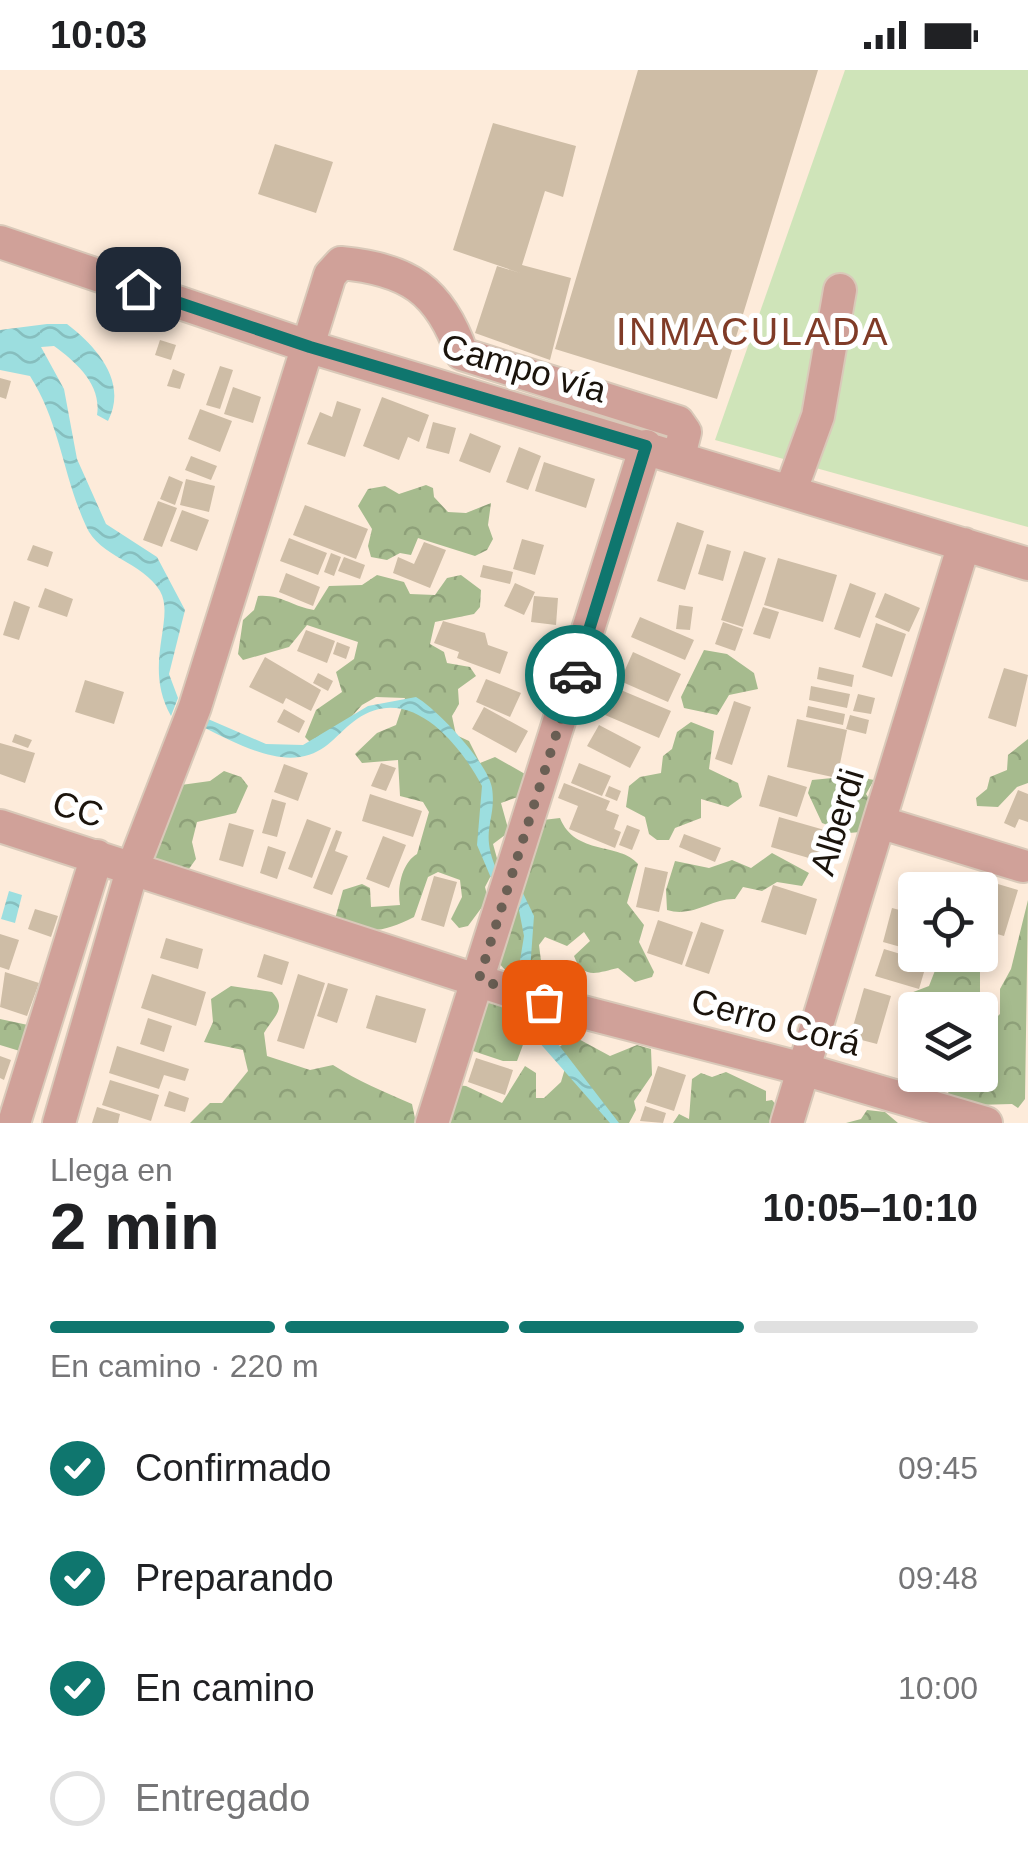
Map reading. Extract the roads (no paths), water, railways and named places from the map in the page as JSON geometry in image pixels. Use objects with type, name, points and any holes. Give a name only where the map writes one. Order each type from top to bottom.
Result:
[{"type":"street","name":"Campo vía","points":[[0,242],[310,347],[494,383],[646,446],[1028,564]]},
{"type":"street","points":[[59,1123],[133,867],[189,720],[330,275],[341,263],[372,266],[429,290],[445,312],[462,354],[494,383],[678,422],[685,432],[679,456]]},
{"type":"street","points":[[791,490],[818,416],[840,290]]},
{"type":"street","points":[[432,1123],[646,446]]},
{"type":"street","name":"Alberdi","points":[[787,1123],[964,544]]},
{"type":"street","points":[[878,822],[1023,866]]},
{"type":"street","name":"CC","points":[[0,826],[133,867]]},
{"type":"street","points":[[14,1123],[97,856]]},
{"type":"street","points":[[133,867],[479,979]]},
{"type":"street","name":"Cerro Corá","points":[[479,979],[544,1002],[804,1069],[986,1123]]},
{"type":"water","points":[[67,324],[89,343],[112,379],[113,407],[108,421],[97,415],[95,394],[79,367],[54,346],[41,347],[64,389],[77,459],[106,524],[157,557],[185,610],[169,674],[178,698],[171,716],[159,679],[164,615],[160,591],[143,573],[92,537],[40,394],[30,376],[0,370],[0,330]]},
{"type":"water","points":[[416,697],[460,738],[488,777],[493,800],[489,846],[498,873],[494,885],[477,845],[482,786],[447,737],[414,713],[396,708],[377,710],[357,719],[317,751],[288,758],[239,744],[205,728],[208,719],[266,744],[303,745],[368,706]]},
{"type":"water","points":[[520,887],[534,916],[529,984],[517,979],[524,936],[517,900]]},
{"type":"water","points":[[9,891],[22,895],[15,923],[1,919]]},
{"type":"water","points":[[519,1012],[538,1018],[619,1123],[610,1123],[523,1024]]},
{"type":"district","name":"INMACULADA","points":[[753,332]]}]
